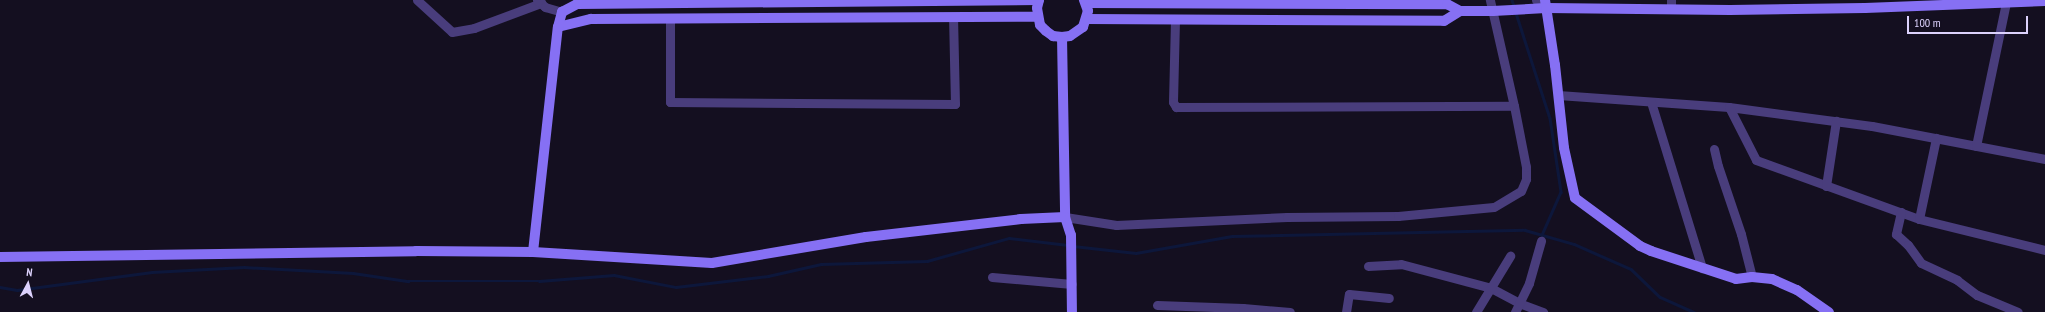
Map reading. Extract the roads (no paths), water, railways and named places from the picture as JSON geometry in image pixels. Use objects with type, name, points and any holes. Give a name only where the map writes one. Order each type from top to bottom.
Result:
[{"type":"street","points":[[417,0],[452,32],[474,28],[539,2],[545,6],[562,12]]},
{"type":"street","points":[[533,252],[558,27],[562,12],[577,4],[776,1],[1039,0],[1037,17],[1046,31],[1054,36],[1062,37],[1077,32],[1086,19],[1085,2],[1447,4],[1460,11],[1510,10],[1546,4],[1841,8],[1957,2],[2006,3],[2045,1]]},
{"type":"street","points":[[0,257],[416,251],[533,252],[712,263],[866,237],[1021,219],[1065,217],[1116,225],[1287,217],[1398,216],[1494,207],[1521,191],[1526,179],[1526,167],[1490,0]]},
{"type":"street","points":[[1536,0],[1546,4]]},
{"type":"street","points":[[1976,146],[2006,3]]},
{"type":"street","points":[[1546,4],[1564,148],[1575,198],[1640,246],[1736,279],[1752,277],[1772,279],[1797,290],[1829,312]]},
{"type":"street","points":[[1086,19],[1444,21],[1460,11]]},
{"type":"street","points":[[558,27],[591,19],[1037,17]]},
{"type":"street","points":[[670,19],[670,102],[955,104],[953,18]]},
{"type":"street","points":[[1175,20],[1173,102],[1176,107],[1514,106]]},
{"type":"street","points":[[1062,37],[1065,217],[1071,235],[1072,312]]},
{"type":"street","points":[[1558,95],[1729,107],[1836,121],[2045,159]]},
{"type":"street","points":[[1651,102],[1702,268]]},
{"type":"street","points":[[1729,107],[1756,160],[1918,219],[2045,250]]},
{"type":"street","points":[[1826,186],[1836,121]]},
{"type":"street","points":[[1918,219],[1936,138]]},
{"type":"street","points":[[1714,149],[1718,166],[1741,234],[1752,277]]},
{"type":"street","points":[[1901,212],[1896,234],[1908,245],[1921,263],[1957,280],[1977,295],[2018,312]]},
{"type":"street","points":[[1515,312],[1528,283],[1541,241]]},
{"type":"street","points":[[1476,312],[1510,256]]},
{"type":"street","points":[[1368,266],[1401,264],[1491,288],[1519,303],[1543,312]]},
{"type":"street","points":[[992,277],[1072,280]]},
{"type":"street","points":[[1346,312],[1349,294],[1389,298]]},
{"type":"street","points":[[1157,305],[1195,309],[1290,312]]},
{"type":"waterway","points":[[1512,0],[1514,6]]},
{"type":"waterway","points":[[1516,13],[1550,118],[1561,192],[1542,235]]},
{"type":"waterway","points":[[1073,246],[1136,253],[1232,236],[1525,230],[1574,244],[1631,269],[1660,297],[1694,312]]},
{"type":"waterway","points":[[0,287],[17,290],[152,272],[244,267],[353,273],[408,281],[539,281],[614,275],[676,287],[768,276],[821,264],[927,261],[1009,238],[1068,245]]}]
